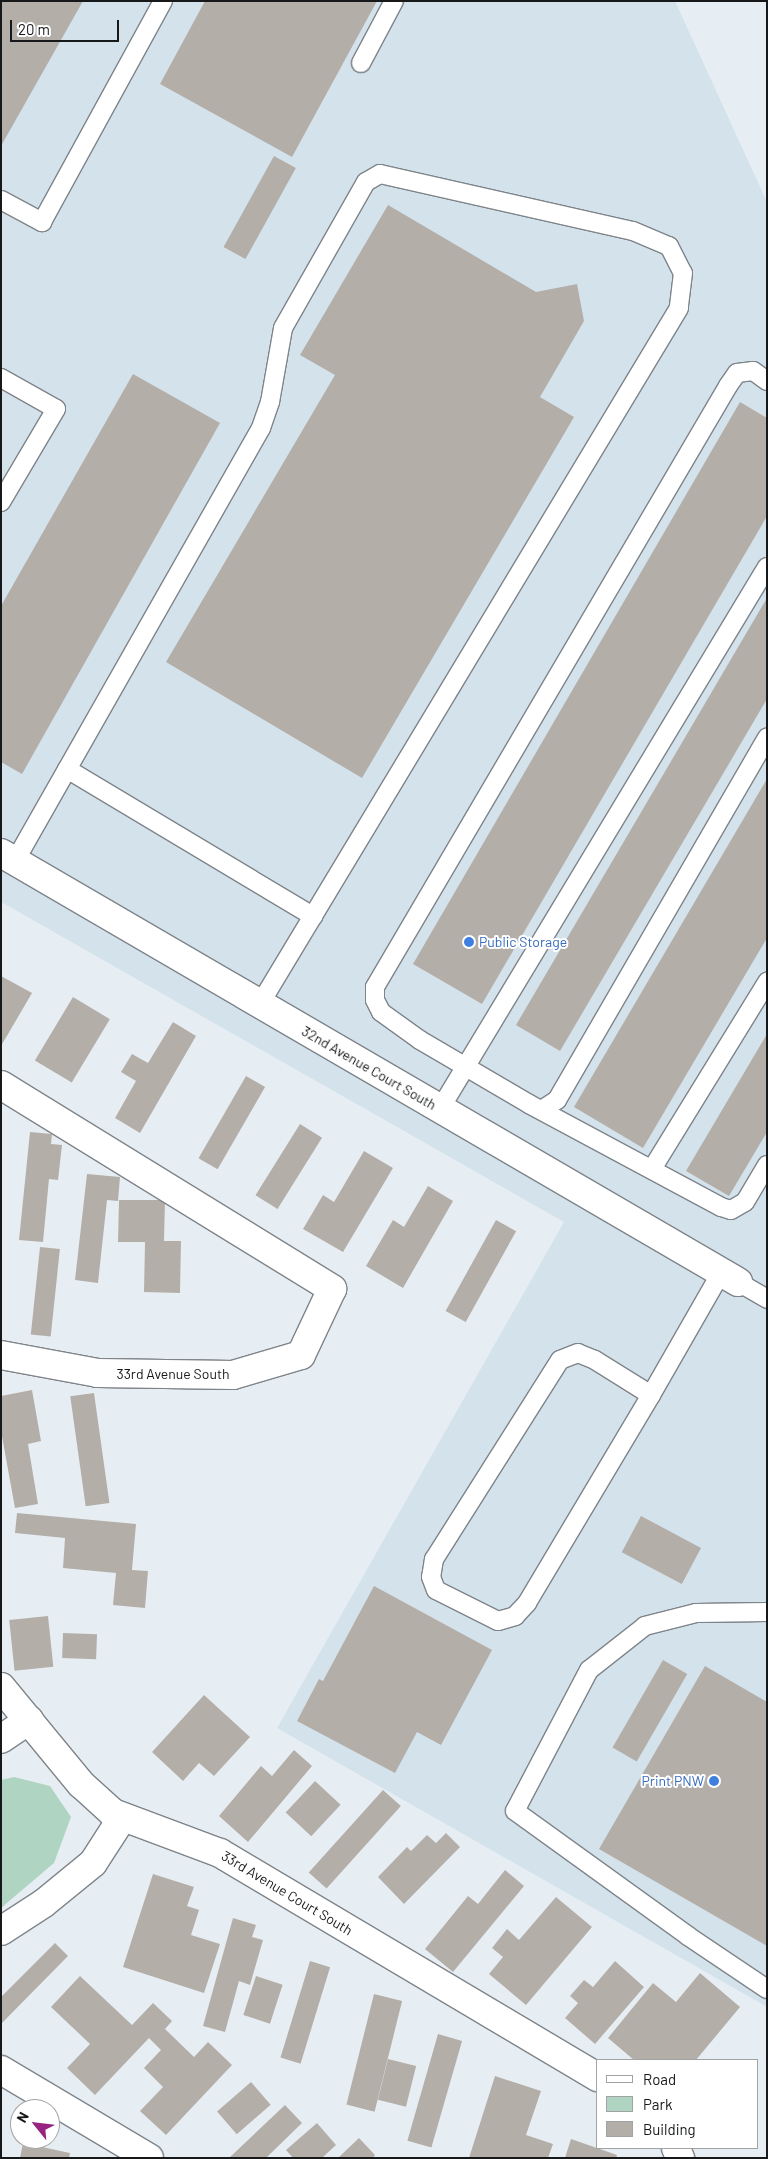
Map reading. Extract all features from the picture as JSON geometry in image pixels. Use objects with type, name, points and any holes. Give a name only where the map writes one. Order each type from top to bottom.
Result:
[{"type":"street","name":"32nd Avenue Court South","points":[[8,857],[729,1278]]},
{"type":"street","name":"33rd Avenue South","points":[[1,1085],[332,1289],[301,1355],[233,1375],[98,1373],[1,1355]]},
{"type":"street","name":"33rd Avenue Court South","points":[[1,1687],[85,1788],[122,1818],[188,1838],[220,1853],[596,2076]]},
{"type":"street","points":[[1,1739],[29,1720]]},
{"type":"street","points":[[1,1931],[58,1893],[94,1863],[122,1818]]},
{"type":"street","points":[[1,2070],[149,2158]]},
{"type":"lane","points":[[1,200],[42,222],[162,1]]},
{"type":"lane","points":[[361,63],[394,1]]},
{"type":"lane","points":[[8,857],[67,770],[262,428],[270,402],[283,328],[366,182],[380,174],[633,231],[669,246],[683,273],[679,308],[260,1004]]},
{"type":"lane","points":[[767,381],[752,371],[737,372],[375,987],[375,1000],[381,1012],[465,1066],[652,1169],[731,1210],[745,1202],[767,1165]]},
{"type":"lane","points":[[1,378],[56,409],[1,502]]},
{"type":"lane","points":[[440,1109],[767,567]]},
{"type":"lane","points":[[543,1109],[557,1100],[767,738]]},
{"type":"lane","points":[[67,770],[313,916]]},
{"type":"lane","points":[[652,1169],[767,982]]},
{"type":"lane","points":[[651,1395],[586,1356],[578,1353],[560,1360],[434,1559],[431,1577],[436,1590],[498,1621],[515,1616],[527,1603],[651,1395],[729,1278],[767,1300]]},
{"type":"lane","points":[[767,1612],[696,1612],[645,1626],[589,1670],[515,1811],[688,1936],[767,1988]]},
{"type":"shaded area","points":[[1,1],[675,1],[767,202],[767,2007],[277,1728],[564,1222],[1,902]]},
{"type":"green space","points":[[14,1777],[50,1786],[71,1817],[54,1863],[1,1908],[1,1780]]},
{"type":"building","points":[[1,1],[83,1],[1,146]]},
{"type":"building","points":[[205,1],[377,1],[292,157],[160,84]]},
{"type":"building","points":[[274,156],[296,168],[245,259],[224,247]]},
{"type":"building","points":[[388,205],[536,292],[577,284],[584,321],[540,397],[574,417],[362,778],[166,662],[335,375],[300,355]]},
{"type":"building","points":[[133,374],[220,423],[22,774],[1,762],[1,606]]},
{"type":"building","points":[[740,402],[767,418],[767,516],[482,1004],[413,964]]},
{"type":"building","points":[[767,598],[767,699],[560,1051],[516,1025]]},
{"type":"building","points":[[767,779],[767,938],[643,1148],[574,1107]]},
{"type":"building","points":[[1,976],[32,993],[1,1046]]},
{"type":"building","points":[[73,997],[110,1019],[72,1083],[35,1060]]},
{"type":"building","points":[[173,1022],[196,1036],[140,1133],[115,1118],[136,1081],[121,1072],[132,1054],[148,1063]]},
{"type":"building","points":[[767,1034],[767,1132],[729,1196],[686,1171]]},
{"type":"building","points":[[246,1076],[265,1087],[218,1169],[198,1158]]},
{"type":"building","points":[[300,1124],[322,1138],[278,1209],[255,1195]]},
{"type":"building","points":[[30,1132],[52,1134],[51,1144],[62,1145],[58,1180],[49,1179],[43,1242],[19,1240]]},
{"type":"building","points":[[364,1151],[393,1168],[343,1252],[303,1229],[323,1195],[334,1202]]},
{"type":"building","points":[[87,1174],[120,1177],[118,1201],[107,1200],[98,1283],[75,1280]]},
{"type":"building","points":[[428,1186],[453,1201],[403,1288],[366,1266],[393,1220],[404,1227]]},
{"type":"building","points":[[119,1200],[165,1200],[164,1241],[181,1241],[180,1293],[144,1292],[145,1242],[118,1242]]},
{"type":"building","points":[[496,1220],[516,1231],[466,1322],[446,1311]]},
{"type":"building","points":[[40,1247],[60,1249],[51,1337],[31,1335]]},
{"type":"building","points":[[32,1390],[41,1441],[28,1444],[38,1504],[15,1508],[1,1431],[1,1396]]},
{"type":"building","points":[[94,1393],[109,1503],[86,1506],[70,1396]]},
{"type":"building","points":[[17,1513],[136,1524],[132,1570],[148,1571],[145,1608],[113,1605],[116,1573],[63,1568],[65,1538],[15,1533]]},
{"type":"building","points":[[641,1516],[701,1548],[682,1584],[622,1552]]},
{"type":"building","points":[[374,1586],[492,1650],[441,1745],[417,1732],[395,1773],[297,1721],[319,1679],[323,1681]]},
{"type":"building","points":[[48,1616],[53,1667],[15,1671],[9,1620]]},
{"type":"building","points":[[63,1633],[97,1634],[96,1659],[62,1658]]},
{"type":"building","points":[[663,1660],[687,1674],[637,1761],[612,1747]]},
{"type":"building","points":[[705,1666],[767,1702],[767,1946],[599,1849]]},
{"type":"building","points":[[204,1695],[250,1737],[214,1776],[199,1763],[183,1781],[152,1752]]},
{"type":"building","points":[[294,1750],[312,1766],[248,1842],[219,1816],[261,1766],[272,1776]]},
{"type":"building","points":[[315,1781],[341,1805],[311,1836],[286,1812]]},
{"type":"building","points":[[383,1790],[401,1806],[327,1889],[309,1872]]},
{"type":"building","points":[[446,1833],[460,1847],[404,1904],[378,1877],[407,1847],[411,1851],[427,1835],[436,1843]]},
{"type":"building","points":[[505,1870],[524,1886],[453,1972],[425,1949],[468,1896],[478,1904]]},
{"type":"building","points":[[153,1874],[194,1887],[187,1906],[199,1910],[191,1935],[220,1944],[204,1993],[123,1967]]},
{"type":"building","points":[[556,1897],[592,1927],[526,2005],[489,1974],[503,1957],[492,1948],[507,1929],[519,1940]]},
{"type":"building","points":[[233,1918],[256,1925],[252,1937],[263,1940],[250,1985],[239,1981],[225,2032],[203,2026]]},
{"type":"building","points":[[55,1943],[68,1956],[1,2024],[1,1997]]},
{"type":"building","points":[[310,1961],[330,1967],[301,2064],[280,2058]]},
{"type":"building","points":[[615,1961],[644,1987],[595,2044],[565,2018],[578,2003],[570,1996],[584,1980],[593,1987]]},
{"type":"building","points":[[700,1973],[740,2007],[697,2059],[633,2059],[608,2038],[653,1983],[676,2002]]},
{"type":"building","points":[[80,1976],[132,2025],[153,2003],[172,2021],[165,2029],[194,2057],[208,2042],[232,2065],[166,2135],[140,2111],[163,2087],[144,2068],[161,2050],[149,2038],[95,2095],[67,2068],[90,2044],[51,2007]]},
{"type":"building","points":[[256,1976],[283,1985],[270,2024],[243,2015]]},
{"type":"building","points":[[374,1994],[402,2001],[375,2112],[346,2105]]},
{"type":"building","points":[[438,2034],[462,2041],[431,2148],[407,2141]]},
{"type":"building","points":[[388,2059],[416,2066],[406,2107],[378,2100]]},
{"type":"building","points":[[495,2076],[541,2091],[526,2135],[553,2144],[548,2158],[469,2158]]},
{"type":"building","points":[[251,2082],[271,2105],[237,2134],[217,2112]]},
{"type":"building","points":[[285,2105],[302,2123],[266,2158],[229,2158]]},
{"type":"building","points":[[317,2123],[336,2145],[322,2158],[293,2158],[286,2150]]},
{"type":"building","points":[[359,2138],[375,2155],[373,2158],[338,2158]]},
{"type":"building","points":[[571,2139],[617,2155],[616,2158],[565,2158]]},
{"type":"building","points":[[22,2149],[51,2149],[70,2153],[69,2158],[20,2158]]},
{"type":"place","name":"Public Storage","points":[[469,942]]},
{"type":"place","name":"Print PNW","points":[[714,1781]]}]
